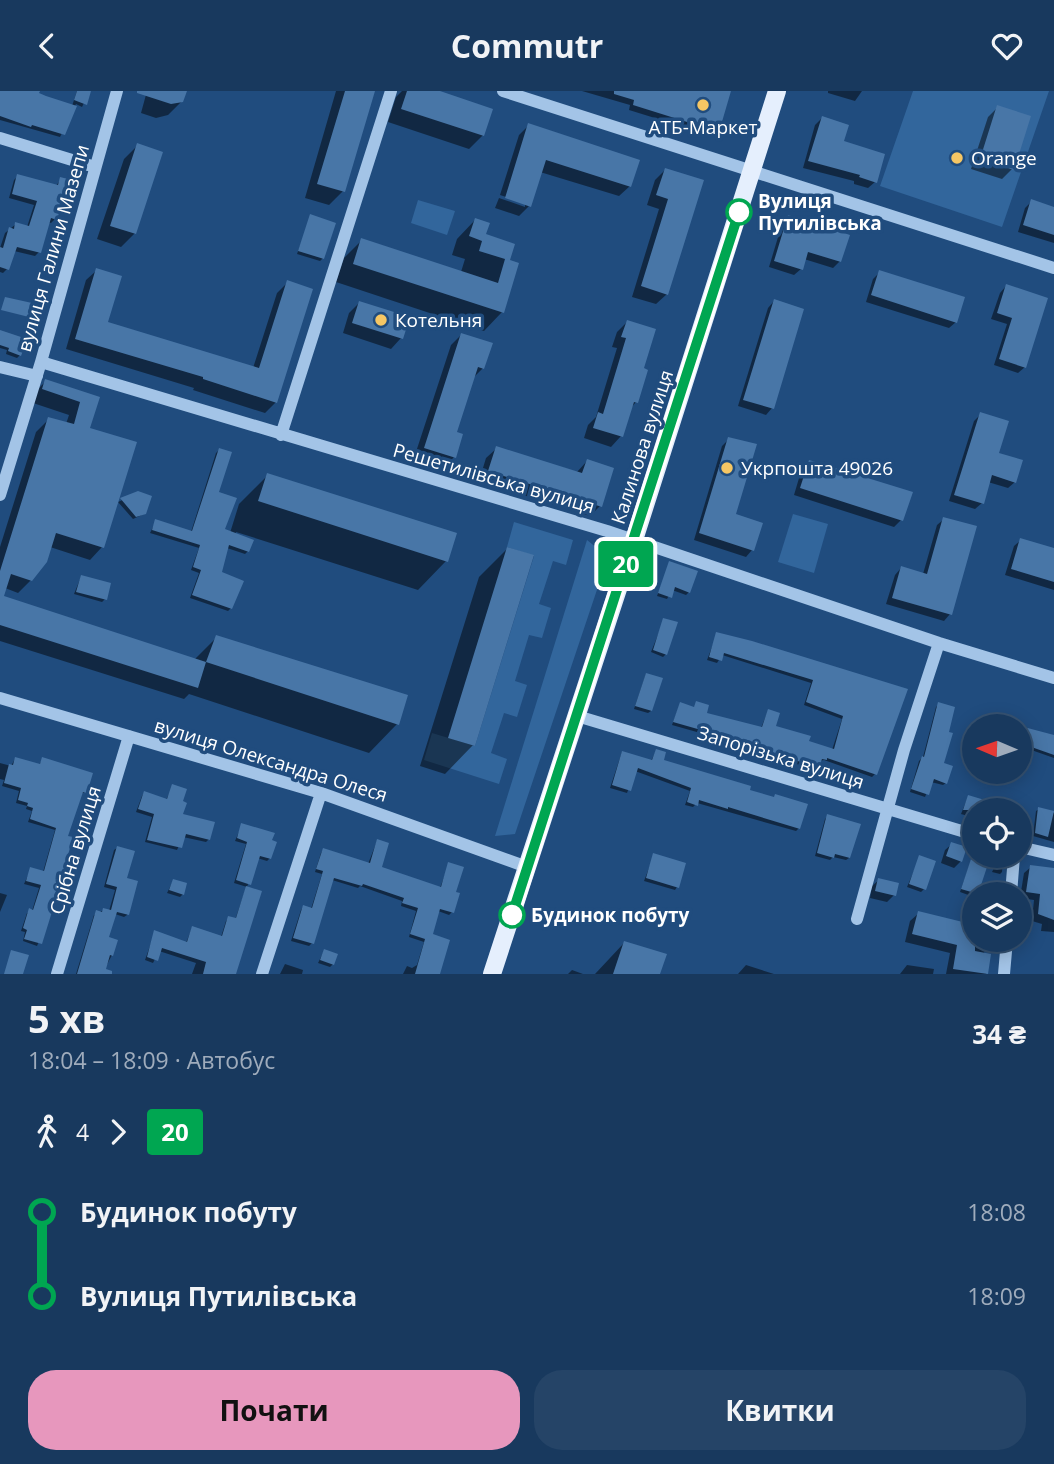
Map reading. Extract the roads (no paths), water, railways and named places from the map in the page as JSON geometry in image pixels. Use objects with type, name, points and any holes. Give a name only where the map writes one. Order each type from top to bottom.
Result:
[{"type":"main road","name":"Калинова вулиця","points":[[492,974],[777,91]]},
{"type":"street","name":"вулиця Галини Мазепи","points":[[0,495],[37,376],[117,91]]},
{"type":"street","points":[[281,435],[391,91]]},
{"type":"street","points":[[503,91],[1054,268]]},
{"type":"street","points":[[0,138],[95,167]]},
{"type":"street","name":"Решетилівська вулиця","points":[[41,362],[634,540],[939,643],[1054,678]]},
{"type":"street","points":[[0,367],[37,376]]},
{"type":"street","points":[[857,919],[904,750],[939,643]]},
{"type":"street","name":"вулиця Олександра Олеся","points":[[0,698],[321,793],[527,867]]},
{"type":"street","name":"Запорізька вулиця","points":[[577,716],[962,831]]},
{"type":"street","name":"Срібна вулиця","points":[[57,974],[129,736]]},
{"type":"street","points":[[262,974],[321,793]]},
{"type":"street","points":[[1032,850],[1054,855]]},
{"type":"street","points":[[1004,974],[1006,952]]},
{"type":"place","name":"АТБ-Маркет","points":[[703,105]]},
{"type":"place","name":"Orange","points":[[957,158]]},
{"type":"place","name":"Вулиця Путилівська","points":[[739,212]]},
{"type":"place","name":"Котельня","points":[[381,320]]},
{"type":"place","name":"Укрпошта 49026","points":[[727,468]]},
{"type":"place","name":"Будинок побуту","points":[[512,915]]}]
